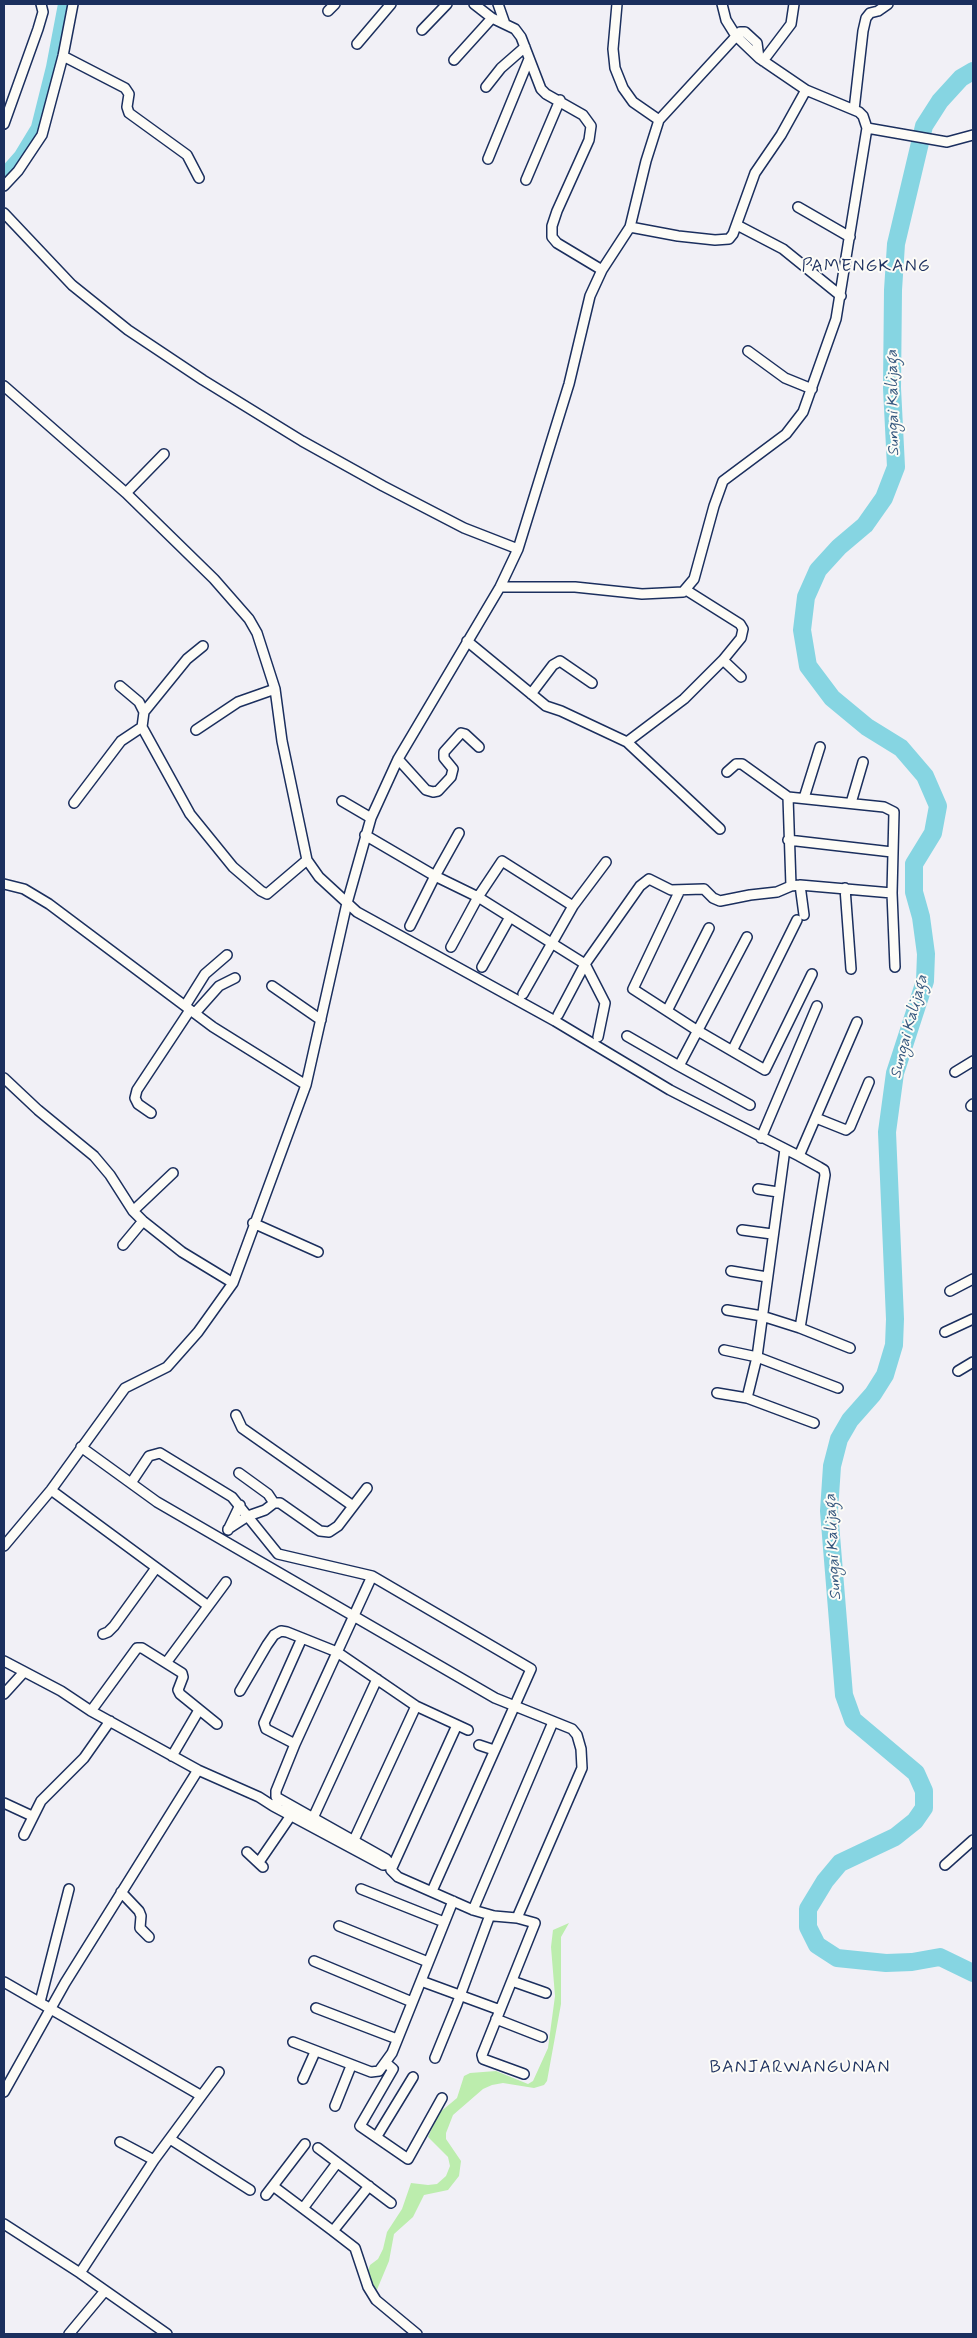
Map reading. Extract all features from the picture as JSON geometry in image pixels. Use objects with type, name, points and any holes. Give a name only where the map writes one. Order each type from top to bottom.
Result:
[{"type":"street","points":[[4,124],[38,29],[43,12],[41,4]]},
{"type":"street","points":[[4,186],[18,172],[42,135],[63,56],[73,4]]},
{"type":"street","points":[[328,12],[335,4]]},
{"type":"street","points":[[357,44],[391,4]]},
{"type":"street","points":[[422,30],[447,4]]},
{"type":"street","points":[[474,4],[492,18],[519,33],[541,89],[588,120],[592,131],[557,211],[552,226],[552,237],[557,243],[607,264]]},
{"type":"street","points":[[498,4],[505,24]]},
{"type":"street","points":[[617,4],[613,50],[615,68],[623,88],[633,102],[659,120]]},
{"type":"street","points":[[722,4],[726,20],[736,36]]},
{"type":"street","points":[[761,60],[791,24],[794,4]]},
{"type":"street","points":[[854,110],[866,18],[870,13],[878,11],[888,4]]},
{"type":"street","points":[[454,60],[492,18]]},
{"type":"street","points":[[4,1546],[51,1490],[125,1388],[167,1367],[198,1332],[233,1283],[306,1085],[347,903],[371,818],[398,759],[500,587],[518,549],[569,384],[590,296],[630,227],[646,161],[659,120],[736,36],[740,32],[745,32],[759,46],[761,60],[806,90],[854,110],[863,116],[867,128],[841,296],[831,335],[803,412],[786,434],[723,481],[714,506],[694,579],[686,590],[676,593],[642,594],[574,587],[500,587]]},
{"type":"street","points":[[486,87],[501,68],[525,47]]},
{"type":"street","points":[[63,56],[125,88],[129,94],[127,107],[129,113],[187,155],[199,178]]},
{"type":"street","points":[[488,158],[529,59]]},
{"type":"street","points":[[630,227],[715,240],[729,239],[737,225],[755,173],[781,135],[806,90]]},
{"type":"street","points":[[526,180],[560,100]]},
{"type":"street","points":[[867,128],[938,141],[957,140],[973,134]]},
{"type":"street","points":[[798,207],[850,237]]},
{"type":"street","points":[[4,213],[72,285],[128,330],[195,375],[302,441],[383,486],[464,528],[518,549]]},
{"type":"street","points":[[737,225],[783,250],[841,296]]},
{"type":"street","points":[[748,351],[785,378],[812,389]]},
{"type":"street","points":[[4,386],[126,492],[214,579],[249,619],[256,632],[275,690],[282,741],[307,860],[319,877],[357,912],[562,1026],[670,1090],[824,1170],[825,1175],[800,1328]]},
{"type":"street","points":[[126,492],[164,454]]},
{"type":"street","points":[[627,742],[684,699],[723,660],[741,638],[743,629],[740,624],[686,590]]},
{"type":"street","points":[[467,641],[546,706],[561,710],[627,742],[720,829]]},
{"type":"street","points":[[203,646],[187,659],[144,712],[142,727],[190,814],[233,867],[260,891],[267,894],[307,860]]},
{"type":"street","points":[[723,660],[741,677]]},
{"type":"street","points":[[531,694],[553,665],[560,661],[592,683]]},
{"type":"street","points":[[120,686],[136,698],[144,712]]},
{"type":"street","points":[[196,730],[238,702],[275,690]]},
{"type":"street","points":[[74,804],[121,741],[142,727]]},
{"type":"street","points":[[398,759],[426,790],[433,792],[438,790],[451,777],[453,769],[444,758],[444,752],[461,733],[465,734],[479,747]]},
{"type":"street","points":[[804,798],[820,747]]},
{"type":"street","points":[[851,803],[863,762]]},
{"type":"street","points":[[726,772],[736,764],[742,764],[788,797],[884,807],[894,812],[892,893],[896,967]]},
{"type":"street","points":[[732,1051],[801,918],[788,840],[788,797]]},
{"type":"street","points":[[342,801],[371,818]]},
{"type":"street","points":[[410,926],[459,833]]},
{"type":"street","points":[[365,835],[435,876],[478,896],[585,964],[604,1003],[598,1037]]},
{"type":"street","points":[[788,840],[892,852]]},
{"type":"street","points":[[451,947],[478,896],[502,861],[573,906]]},
{"type":"street","points":[[523,994],[551,941],[573,906],[606,862]]},
{"type":"street","points":[[558,1015],[585,964],[644,881],[649,879],[671,890],[704,889],[713,898],[720,901],[750,894],[777,892],[795,886],[845,888],[892,893]]},
{"type":"street","points":[[4,884],[27,891],[49,904],[190,1010],[306,1085]]},
{"type":"street","points":[[845,888],[851,969]]},
{"type":"street","points":[[680,890],[633,989],[698,1031],[765,1070],[812,974]]},
{"type":"street","points":[[482,967],[510,917]]},
{"type":"street","points":[[667,1011],[710,928]]},
{"type":"street","points":[[679,1066],[747,936]]},
{"type":"street","points":[[151,1113],[138,1104],[135,1098],[137,1090],[190,1010],[205,974],[227,955]]},
{"type":"street","points":[[190,1010],[219,986],[235,978]]},
{"type":"street","points":[[272,986],[322,1020]]},
{"type":"street","points":[[761,1138],[817,1006]]},
{"type":"street","points":[[800,1156],[857,1022]]},
{"type":"street","points":[[627,1036],[750,1105]]},
{"type":"street","points":[[955,1072],[973,1060]]},
{"type":"street","points":[[4,1078],[38,1110],[94,1156],[110,1175],[133,1211],[143,1221],[182,1252],[233,1283]]},
{"type":"street","points":[[816,1118],[846,1130],[850,1127],[869,1082]]},
{"type":"street","points":[[747,1398],[757,1357],[784,1149]]},
{"type":"street","points":[[133,1211],[173,1173]]},
{"type":"street","points":[[758,1189],[778,1192]]},
{"type":"street","points":[[123,1245],[143,1221]]},
{"type":"street","points":[[254,1223],[318,1252]]},
{"type":"street","points":[[742,1230],[772,1234]]},
{"type":"street","points":[[731,1271],[766,1277]]},
{"type":"street","points":[[950,1290],[973,1278]]},
{"type":"street","points":[[727,1310],[762,1316],[800,1328],[850,1348]]},
{"type":"street","points":[[945,1332],[973,1319]]},
{"type":"street","points":[[724,1350],[757,1357],[838,1388]]},
{"type":"street","points":[[958,1371],[973,1362]]},
{"type":"street","points":[[717,1393],[747,1398],[814,1423]]},
{"type":"street","points":[[236,1415],[242,1428],[353,1506]]},
{"type":"street","points":[[81,1447],[157,1502],[222,1540],[514,1708],[572,1730],[577,1736],[581,1749],[582,1768],[517,1918]]},
{"type":"street","points":[[131,1483],[149,1456],[160,1453],[232,1497],[278,1554],[372,1576],[530,1667],[531,1672],[494,1750],[432,1891]]},
{"type":"street","points":[[239,1473],[268,1494],[274,1503]]},
{"type":"street","points":[[228,1529],[248,1516],[265,1510],[274,1503],[280,1503],[320,1531],[329,1532],[338,1526],[367,1488]]},
{"type":"street","points":[[51,1490],[207,1605]]},
{"type":"street","points":[[222,1540],[240,1505]]},
{"type":"street","points":[[273,1568],[278,1554]]},
{"type":"street","points":[[103,1634],[114,1626],[156,1568]]},
{"type":"street","points":[[276,1803],[276,1791],[295,1744],[372,1576]]},
{"type":"street","points":[[166,1663],[207,1605],[226,1582]]},
{"type":"street","points":[[240,1691],[274,1635],[281,1631],[287,1632],[337,1652],[416,1706],[468,1730]]},
{"type":"street","points":[[295,1744],[266,1729],[264,1722],[302,1638]]},
{"type":"street","points":[[90,1711],[137,1648],[142,1648],[182,1673],[183,1677],[178,1690],[180,1694],[217,1724]]},
{"type":"street","points":[[4,1661],[198,1770],[276,1803],[383,1864],[390,1865]]},
{"type":"street","points":[[4,1694],[24,1672]]},
{"type":"street","points":[[313,1818],[377,1678]]},
{"type":"street","points":[[354,1840],[416,1706]]},
{"type":"street","points":[[172,1756],[199,1710]]},
{"type":"street","points":[[24,1835],[41,1801],[84,1758],[110,1721]]},
{"type":"street","points":[[473,1910],[553,1722]]},
{"type":"street","points":[[390,1865],[457,1725]]},
{"type":"street","points":[[479,1745],[494,1750]]},
{"type":"street","points":[[4,2092],[121,1892],[198,1770]]},
{"type":"street","points":[[4,1803],[32,1816]]},
{"type":"street","points":[[293,1812],[313,1818],[386,1859],[391,1870],[398,1877],[473,1910],[535,1923],[482,2057],[524,2074]]},
{"type":"street","points":[[246,1852],[261,1864],[293,1812]]},
{"type":"street","points":[[945,1865],[973,1840]]},
{"type":"street","points":[[40,2002],[69,1889]]},
{"type":"street","points":[[361,1889],[444,1922]]},
{"type":"street","points":[[121,1892],[139,1911],[141,1916],[140,1928],[149,1937]]},
{"type":"street","points":[[293,2042],[351,2066],[376,2073],[386,2063],[397,2039],[452,1901]]},
{"type":"street","points":[[435,2058],[490,1915]]},
{"type":"street","points":[[339,1926],[428,1962]]},
{"type":"street","points":[[314,1961],[412,2002]]},
{"type":"street","points":[[421,1981],[500,2010]]},
{"type":"street","points":[[512,1981],[546,1994]]},
{"type":"street","points":[[4,1982],[200,2096]]},
{"type":"street","points":[[316,2008],[397,2039]]},
{"type":"street","points":[[496,2019],[542,2037]]},
{"type":"street","points":[[303,2079],[314,2052]]},
{"type":"street","points":[[386,2063],[393,2069],[360,2126],[408,2159],[442,2098]]},
{"type":"street","points":[[336,2106],[351,2066]]},
{"type":"street","points":[[80,2274],[154,2160],[219,2072]]},
{"type":"street","points":[[377,2136],[413,2078]]},
{"type":"street","points":[[170,2139],[250,2190]]},
{"type":"street","points":[[120,2142],[154,2160]]},
{"type":"street","points":[[266,2195],[305,2144]]},
{"type":"street","points":[[318,2148],[391,2203]]},
{"type":"street","points":[[304,2208],[337,2163]]},
{"type":"street","points":[[273,2186],[355,2248],[368,2287],[376,2300],[417,2334]]},
{"type":"street","points":[[333,2231],[368,2186]]},
{"type":"street","points":[[4,2224],[167,2334]]},
{"type":"street","points":[[69,2334],[104,2292]]},
{"type":"green space","points":[[569,1923],[561,1937],[561,2004],[547,2081],[544,2085],[534,2088],[503,2083],[492,2085],[483,2089],[453,2115],[446,2133],[446,2139],[461,2161],[459,2176],[448,2190],[424,2195],[413,2217],[394,2234],[389,2261],[376,2292],[367,2274],[370,2265],[378,2259],[383,2249],[387,2232],[402,2209],[411,2183],[437,2184],[446,2176],[450,2166],[448,2157],[428,2137],[439,2113],[457,2098],[464,2076],[470,2073],[496,2071],[528,2084],[533,2081],[548,2048],[555,1996],[551,1947],[553,1930]]},
{"type":"waterway","points":[[4,172],[19,155],[36,127],[51,67],[63,4]]},
{"type":"waterway","name":"Sungai Kalijaga","points":[[973,71],[961,78],[940,101],[924,126],[896,244],[893,290],[892,388],[896,467],[884,498],[865,525],[839,547],[818,570],[806,597],[802,630],[808,666],[832,698],[867,727],[901,748],[925,776],[938,806],[933,833],[914,864],[914,892],[921,917],[926,954],[925,981],[895,1073],[887,1132],[895,1319],[894,1345],[885,1375],[873,1394],[850,1420],[839,1439],[832,1466],[829,1511],[844,1695],[853,1720],[916,1773],[924,1791],[924,1808],[915,1821],[895,1837],[840,1863],[825,1881],[808,1909],[808,1927],[817,1945],[837,1958],[886,1963],[912,1962],[940,1957],[973,1973]]},
{"type":"district","name":"PAMENGKANG","points":[[866,267]]},
{"type":"district","name":"BANJARWANGUNAN","points":[[800,2068]]}]
